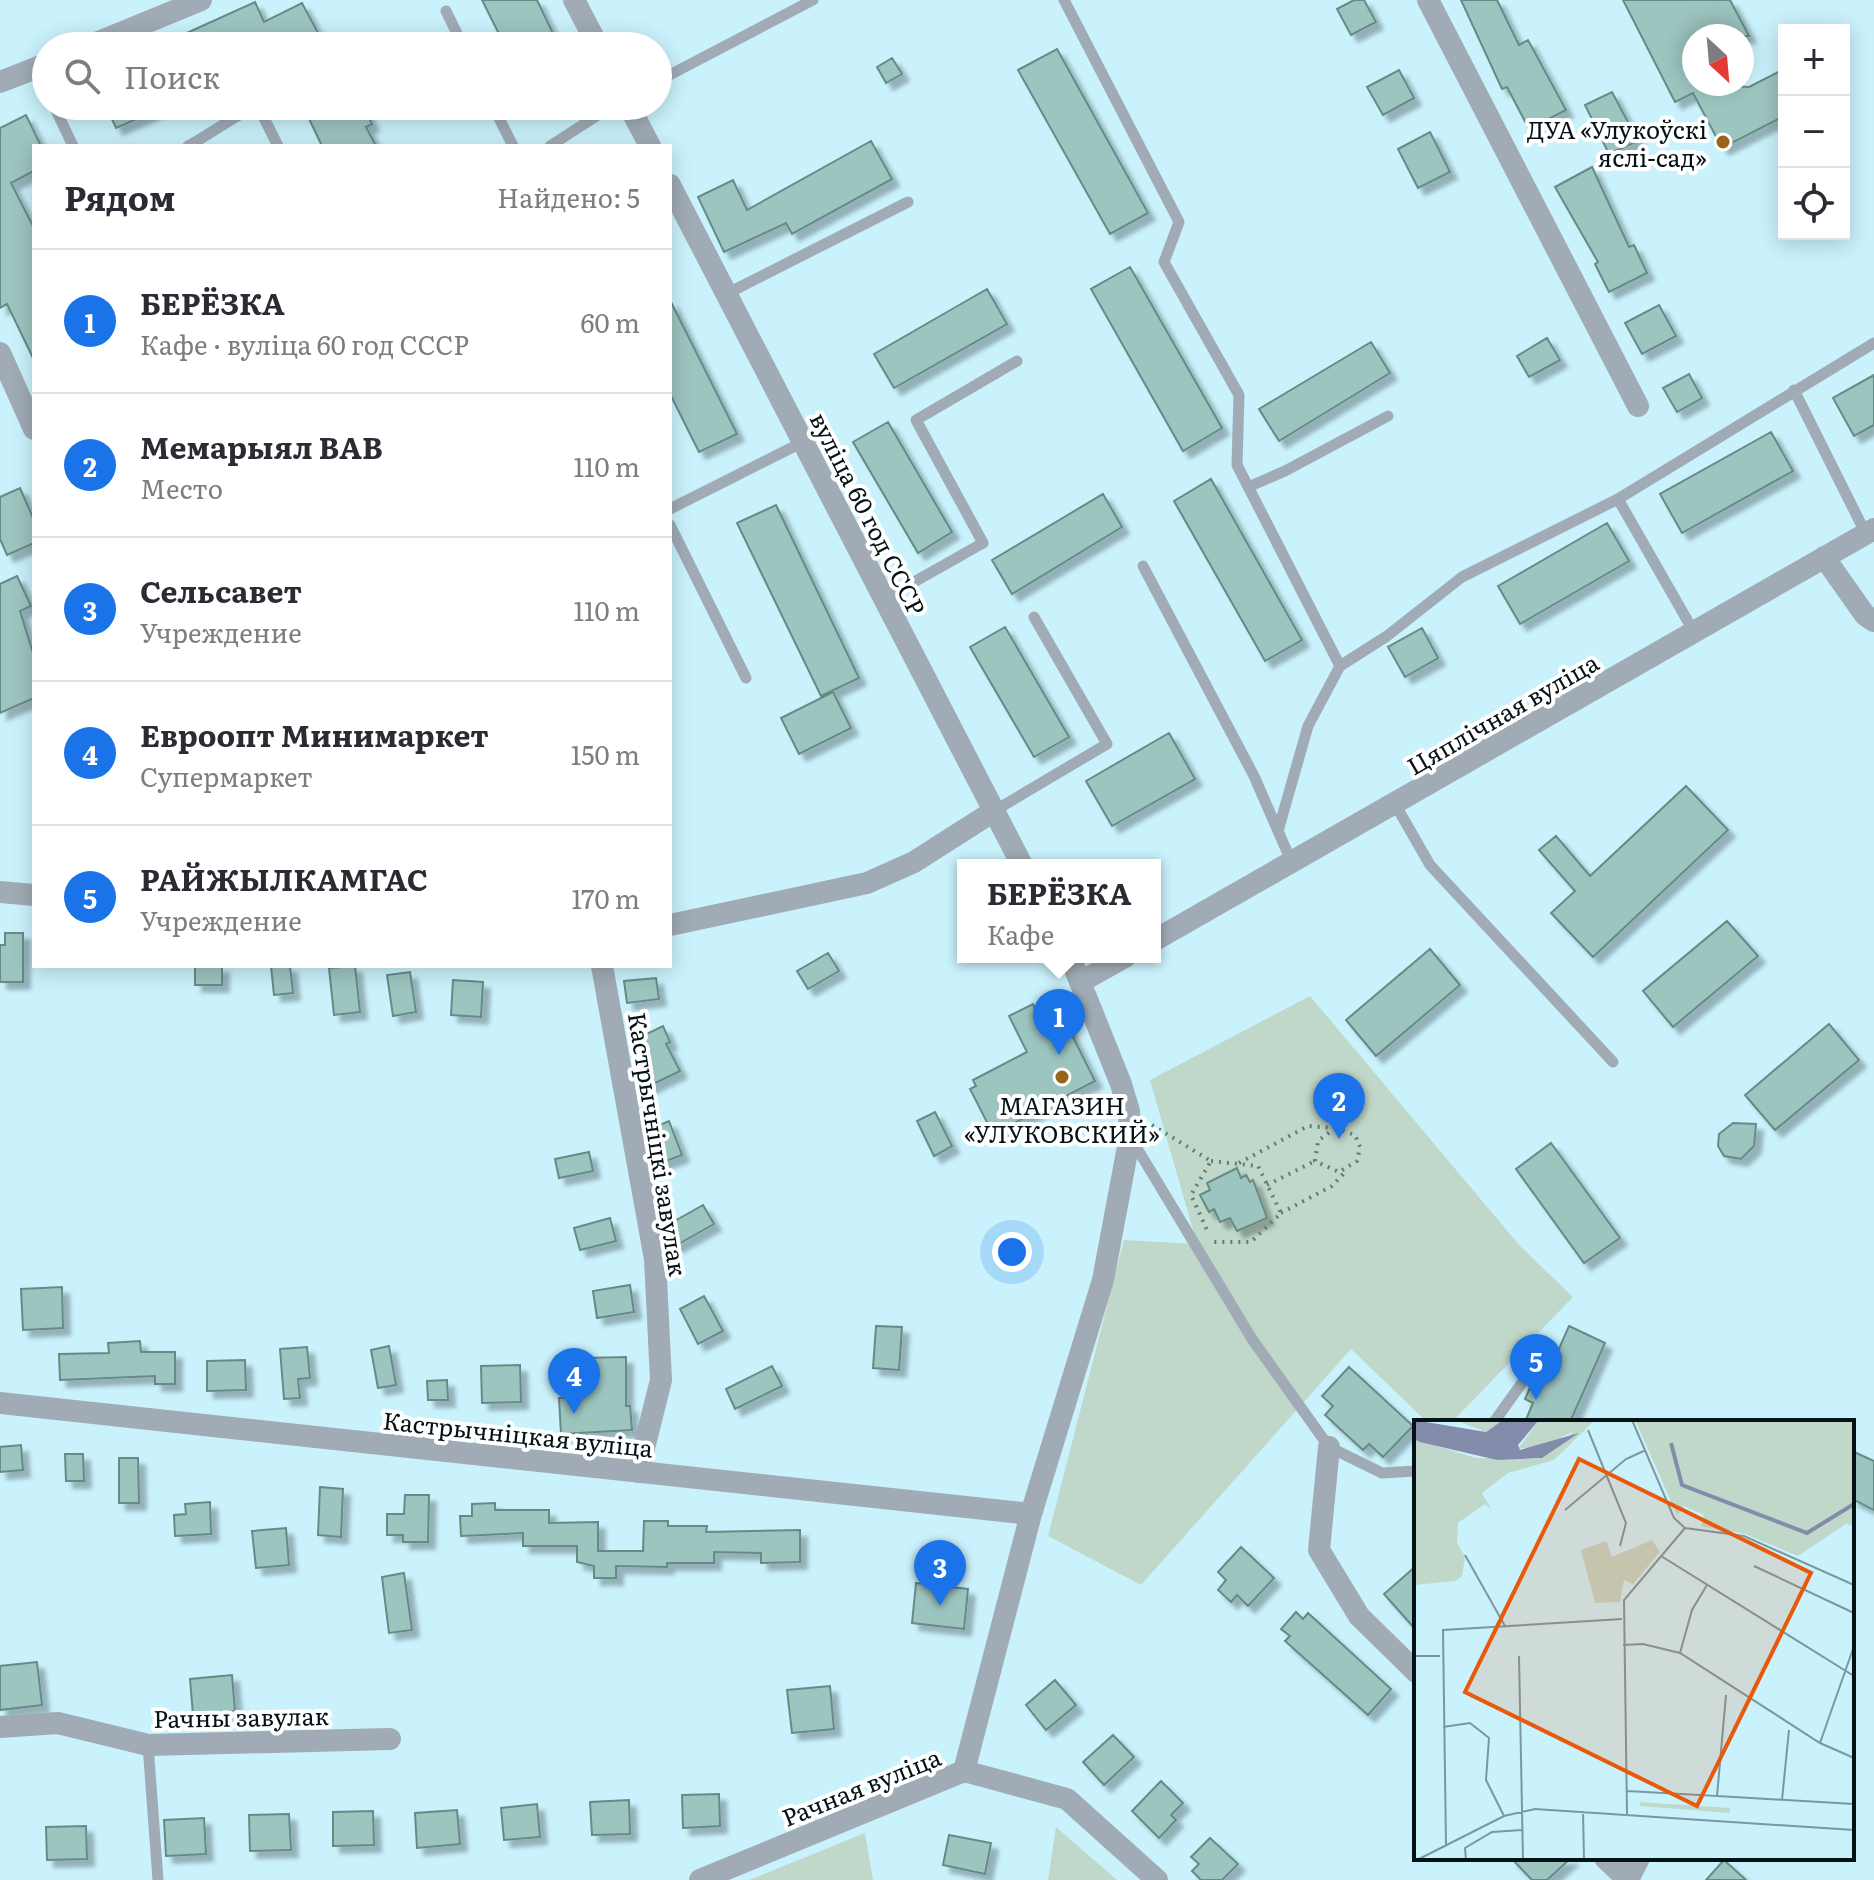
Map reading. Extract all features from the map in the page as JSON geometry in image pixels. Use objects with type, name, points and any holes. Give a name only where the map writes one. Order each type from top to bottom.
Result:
[{"type":"street","points":[[123,32],[201,0]]},
{"type":"street","points":[[574,0],[591,32]]},
{"type":"street","points":[[1428,0],[1638,406]]},
{"type":"street","points":[[0,82],[32,70]]},
{"type":"street","points":[[636,120],[649,144]]},
{"type":"street","name":"вуліца 60 год СССР","points":[[672,189],[1019,859]]},
{"type":"street","points":[[0,353],[29,405]]},
{"type":"street","name":"Цяплічная вуліца","points":[[1161,937],[1870,531]]},
{"type":"street","points":[[1824,557],[1865,615],[1874,621]]},
{"type":"street","points":[[672,925],[867,883],[914,862],[994,811]]},
{"type":"street","points":[[0,892],[32,895]]},
{"type":"street","points":[[964,1771],[1031,1514],[1103,1280],[1130,1136],[1129,1111],[1073,963]]},
{"type":"street","points":[[1082,981],[1114,963]]},
{"type":"street","name":"Кастрычніцкі завулак","points":[[602,968],[655,1259],[661,1380],[638,1472]]},
{"type":"street","name":"Кастрычніцкая вуліца","points":[[0,1403],[1031,1514]]},
{"type":"street","points":[[1329,1447],[1319,1550],[1359,1616],[1414,1670]]},
{"type":"street","name":"Рачны завулак","points":[[0,1727],[58,1723],[148,1745],[390,1739]]},
{"type":"street","name":"Рачная вуліца","points":[[700,1880],[964,1771],[1067,1799],[1157,1880]]},
{"type":"street","points":[[1607,1860],[1628,1880],[1638,1860]]},
{"type":"lane","points":[[672,74],[813,0]]},
{"type":"lane","points":[[1064,0],[1179,222],[1164,262],[1239,395],[1237,465],[1340,666]]},
{"type":"lane","points":[[446,11],[456,32]]},
{"type":"lane","points":[[61,120],[72,144]]},
{"type":"lane","points":[[192,144],[233,120]]},
{"type":"lane","points":[[265,120],[277,144]]},
{"type":"lane","points":[[500,120],[512,144]]},
{"type":"lane","points":[[553,144],[590,120]]},
{"type":"lane","points":[[726,294],[908,202]]},
{"type":"lane","points":[[1278,831],[1308,726],[1340,666],[1387,636],[1462,577],[1618,499],[1874,343]]},
{"type":"lane","points":[[884,599],[983,543],[916,420],[1017,361]]},
{"type":"lane","points":[[1794,390],[1870,531]]},
{"type":"lane","points":[[1248,487],[1285,471],[1388,416]]},
{"type":"lane","points":[[672,508],[803,442]]},
{"type":"lane","points":[[1618,499],[1694,632]]},
{"type":"lane","points":[[672,529],[746,678]]},
{"type":"lane","points":[[1143,566],[1254,776],[1292,863]]},
{"type":"lane","points":[[994,811],[1107,744],[1034,617]]},
{"type":"lane","points":[[1395,804],[1430,865],[1613,1062]]},
{"type":"lane","points":[[1130,1136],[1252,1339],[1329,1447],[1382,1473],[1414,1471]]},
{"type":"lane","points":[[1495,1420],[1524,1380]]},
{"type":"lane","points":[[148,1745],[158,1880]]},
{"type":"path","points":[[1129,1111],[1211,1161],[1258,1166],[1281,1213]]},
{"type":"path","points":[[1211,1161],[1191,1195],[1213,1243],[1251,1242],[1281,1213],[1332,1186],[1357,1161],[1360,1147],[1355,1135],[1335,1128],[1308,1126],[1237,1164]]},
{"type":"path","points":[[1315,1161],[1318,1141],[1335,1128]]},
{"type":"path","points":[[1315,1161],[1332,1171],[1346,1170]]},
{"type":"path","points":[[1267,1185],[1315,1161]]},
{"type":"green space","points":[[1310,996],[1520,1246],[1573,1297],[1454,1420],[1425,1420],[1351,1349],[1141,1585],[1048,1536],[1124,1240],[1197,1244],[1150,1080]]},
{"type":"green space","points":[[1056,1827],[1117,1880],[1048,1880]]},
{"type":"green space","points":[[865,1833],[873,1880],[749,1880]]},
{"type":"building","points":[[482,0],[537,0],[552,32],[498,32]]},
{"type":"building","points":[[1354,0],[1364,0],[1376,22],[1351,35],[1337,9]]},
{"type":"building","points":[[1461,0],[1497,0],[1519,45],[1528,40],[1566,110],[1529,129],[1507,87],[1502,89]]},
{"type":"building","points":[[1623,0],[1730,0],[1743,24],[1682,24],[1682,96],[1687,96],[1675,102]]},
{"type":"building","points":[[255,2],[264,22],[302,3],[318,32],[189,32]]},
{"type":"building","points":[[1057,49],[1148,213],[1110,234],[1018,70]]},
{"type":"building","points":[[892,58],[902,74],[886,83],[877,67]]},
{"type":"building","points":[[1399,70],[1414,98],[1383,115],[1367,87]]},
{"type":"building","points":[[1778,72],[1778,119],[1722,148],[1695,96],[1754,96],[1754,84]]},
{"type":"building","points":[[1612,92],[1638,141],[1609,154],[1585,105]]},
{"type":"building","points":[[26,115],[40,144],[32,144],[32,172],[11,183],[32,224],[32,356],[7,304],[0,308],[0,128]]},
{"type":"building","points":[[112,120],[134,120],[116,128]]},
{"type":"building","points":[[310,120],[370,120],[372,124],[366,127],[375,144],[321,144]]},
{"type":"building","points":[[1430,132],[1450,172],[1418,188],[1398,149]]},
{"type":"building","points":[[871,141],[892,179],[792,234],[786,223],[724,252],[698,197],[733,180],[747,210]]},
{"type":"building","points":[[1592,167],[1629,247],[1634,245],[1647,273],[1609,292],[1595,264],[1598,262],[1555,187]]},
{"type":"building","points":[[1130,267],[1222,428],[1183,451],[1091,289]]},
{"type":"building","points":[[987,289],[1007,324],[894,388],[874,354]]},
{"type":"building","points":[[672,304],[737,434],[699,452],[672,398]]},
{"type":"building","points":[[1659,305],[1676,336],[1642,354],[1625,323]]},
{"type":"building","points":[[1547,338],[1560,360],[1529,377],[1517,356]]},
{"type":"building","points":[[1371,342],[1390,373],[1279,441],[1259,409]]},
{"type":"building","points":[[1689,374],[1702,398],[1677,412],[1663,388]]},
{"type":"building","points":[[1874,375],[1874,425],[1854,436],[1833,398]]},
{"type":"building","points":[[888,422],[952,532],[918,553],[853,442]]},
{"type":"building","points":[[1771,432],[1793,471],[1682,533],[1660,494]]},
{"type":"building","points":[[1211,479],[1302,640],[1265,661],[1174,501]]},
{"type":"building","points":[[20,488],[32,515],[32,544],[7,555],[0,539],[0,497]]},
{"type":"building","points":[[1103,494],[1122,527],[1012,594],[992,560]]},
{"type":"building","points":[[776,505],[859,678],[821,696],[737,523]]},
{"type":"building","points":[[1607,523],[1629,561],[1520,624],[1498,586]]},
{"type":"building","points":[[17,576],[31,606],[20,611],[32,650],[32,699],[0,713],[0,584]]},
{"type":"building","points":[[1005,627],[1069,737],[1034,757],[970,647]]},
{"type":"building","points":[[1422,628],[1438,658],[1405,677],[1388,647]]},
{"type":"building","points":[[833,692],[851,728],[799,754],[781,718]]},
{"type":"building","points":[[1169,733],[1195,779],[1112,826],[1086,781]]},
{"type":"building","points":[[1686,786],[1728,830],[1593,957],[1551,913],[1575,891],[1539,850],[1556,836],[1590,876]]},
{"type":"building","points":[[1727,921],[1758,956],[1673,1027],[1643,991]]},
{"type":"building","points":[[5,933],[23,933],[23,982],[0,982],[0,945],[5,945]]},
{"type":"building","points":[[1430,949],[1460,985],[1376,1056],[1346,1020]]},
{"type":"building","points":[[828,953],[839,971],[808,989],[797,971]]},
{"type":"building","points":[[195,968],[222,968],[222,985],[195,985]]},
{"type":"building","points":[[271,968],[290,968],[293,993],[274,995]]},
{"type":"building","points":[[329,968],[355,968],[360,1012],[334,1015]]},
{"type":"building","points":[[410,972],[416,1012],[393,1016],[387,975]]},
{"type":"building","points":[[656,978],[659,999],[627,1003],[624,981]]},
{"type":"building","points":[[453,980],[483,982],[481,1017],[451,1015]]},
{"type":"building","points":[[1056,1003],[1095,1081],[993,1134],[970,1089],[976,1086],[973,1080],[1027,1052],[1009,1016],[1033,1004],[1037,1013]]},
{"type":"building","points":[[1829,1024],[1859,1060],[1775,1130],[1745,1095]]},
{"type":"building","points":[[663,1026],[670,1042],[666,1044],[680,1071],[645,1088],[630,1042]]},
{"type":"building","points":[[935,1112],[952,1146],[934,1156],[917,1121]]},
{"type":"building","points":[[669,1121],[682,1155],[661,1163],[648,1130]]},
{"type":"building","points":[[1733,1123],[1756,1124],[1754,1146],[1741,1159],[1724,1156],[1718,1146],[1719,1134]]},
{"type":"building","points":[[1551,1143],[1620,1238],[1584,1263],[1516,1169]]},
{"type":"building","points":[[589,1152],[593,1171],[559,1178],[555,1159]]},
{"type":"building","points":[[1237,1168],[1241,1178],[1246,1175],[1250,1182],[1253,1180],[1267,1218],[1237,1231],[1230,1218],[1220,1222],[1214,1209],[1209,1212],[1200,1195],[1210,1190],[1207,1183]]},
{"type":"building","points":[[703,1205],[714,1224],[675,1246],[664,1227]]},
{"type":"building","points":[[610,1218],[616,1241],[580,1250],[574,1228]]},
{"type":"building","points":[[630,1285],[634,1312],[597,1318],[593,1291]]},
{"type":"building","points":[[62,1287],[63,1328],[23,1330],[21,1289]]},
{"type":"building","points":[[704,1296],[723,1331],[698,1344],[680,1309]]},
{"type":"building","points":[[876,1326],[902,1327],[899,1370],[873,1368]]},
{"type":"building","points":[[1569,1326],[1605,1343],[1571,1420],[1526,1420],[1533,1403],[1525,1399],[1535,1376],[1545,1380]]},
{"type":"building","points":[[140,1341],[141,1352],[175,1352],[175,1384],[155,1384],[155,1376],[60,1380],[59,1354],[109,1353],[108,1343]]},
{"type":"building","points":[[389,1346],[396,1385],[378,1388],[371,1350]]},
{"type":"building","points":[[307,1347],[310,1378],[298,1379],[300,1398],[284,1399],[280,1349]]},
{"type":"building","points":[[626,1357],[626,1406],[630,1406],[632,1430],[561,1434],[559,1398],[585,1397],[584,1358]]},
{"type":"building","points":[[245,1360],[246,1390],[207,1391],[207,1361]]},
{"type":"building","points":[[520,1365],[521,1402],[482,1403],[481,1366]]},
{"type":"building","points":[[772,1366],[782,1386],[735,1409],[726,1389]]},
{"type":"building","points":[[1349,1367],[1413,1426],[1383,1457],[1369,1444],[1363,1450],[1325,1415],[1333,1406],[1322,1396]]},
{"type":"building","points":[[447,1380],[448,1400],[428,1400],[427,1381]]},
{"type":"building","points":[[21,1445],[23,1470],[0,1472],[0,1447]]},
{"type":"building","points":[[1854,1452],[1874,1461],[1874,1510],[1854,1500]]},
{"type":"building","points":[[65,1454],[83,1454],[84,1481],[66,1481]]},
{"type":"building","points":[[119,1458],[138,1458],[139,1503],[119,1503]]},
{"type":"building","points":[[320,1487],[343,1489],[341,1537],[318,1535]]},
{"type":"building","points":[[405,1495],[429,1495],[428,1542],[403,1542],[403,1535],[387,1535],[387,1514],[404,1514]]},
{"type":"building","points":[[210,1502],[211,1534],[175,1536],[174,1515],[186,1514],[185,1504]]},
{"type":"building","points":[[495,1503],[495,1510],[549,1510],[549,1523],[598,1522],[598,1551],[643,1551],[644,1521],[668,1521],[668,1526],[707,1526],[706,1532],[800,1530],[800,1562],[761,1563],[761,1553],[714,1552],[714,1563],[667,1563],[667,1567],[616,1566],[616,1578],[594,1578],[594,1566],[577,1562],[577,1546],[523,1546],[523,1533],[461,1536],[460,1516],[472,1516],[472,1504]]},
{"type":"building","points":[[286,1528],[289,1565],[256,1568],[252,1531]]},
{"type":"building","points":[[1241,1547],[1274,1578],[1248,1606],[1237,1595],[1231,1602],[1218,1590],[1226,1580],[1218,1572]]},
{"type":"building","points":[[1414,1568],[1414,1628],[1384,1594]]},
{"type":"building","points":[[404,1573],[412,1630],[389,1633],[382,1577]]},
{"type":"building","points":[[916,1583],[968,1589],[964,1629],[912,1623]]},
{"type":"building","points":[[1296,1612],[1303,1619],[1308,1613],[1391,1689],[1368,1715],[1285,1641],[1290,1636],[1281,1629]]},
{"type":"building","points":[[37,1662],[42,1705],[0,1710],[0,1666]]},
{"type":"building","points":[[232,1675],[235,1711],[193,1715],[190,1679]]},
{"type":"building","points":[[1055,1680],[1076,1705],[1046,1730],[1026,1705]]},
{"type":"building","points":[[830,1686],[834,1729],[792,1733],[787,1690]]},
{"type":"building","points":[[1113,1735],[1134,1757],[1104,1785],[1083,1762]]},
{"type":"building","points":[[1161,1781],[1183,1803],[1171,1815],[1176,1820],[1159,1838],[1132,1811]]},
{"type":"building","points":[[719,1794],[720,1826],[683,1828],[682,1795]]},
{"type":"building","points":[[629,1800],[630,1834],[592,1835],[590,1802]]},
{"type":"building","points":[[537,1804],[540,1837],[504,1840],[501,1808]]},
{"type":"building","points":[[457,1810],[460,1844],[417,1848],[415,1813]]},
{"type":"building","points":[[373,1811],[374,1845],[333,1846],[333,1812]]},
{"type":"building","points":[[289,1814],[291,1850],[250,1851],[249,1815]]},
{"type":"building","points":[[204,1818],[206,1854],[166,1856],[164,1820]]},
{"type":"building","points":[[86,1826],[87,1859],[47,1860],[46,1827]]},
{"type":"building","points":[[949,1835],[991,1843],[985,1874],[943,1865]]},
{"type":"building","points":[[1210,1838],[1238,1864],[1222,1880],[1201,1880],[1192,1871],[1199,1864],[1191,1857]]},
{"type":"building","points":[[1513,1860],[1569,1860],[1547,1880],[1532,1880]]},
{"type":"building","points":[[1724,1860],[1746,1880],[1706,1880]]},
{"type":"place","name":"ДУА «Улукоўскі яслі-сад»","points":[[1723,142]]},
{"type":"place","name":"БЕРЁЗКА","points":[[1059,1055]]},
{"type":"place","name":"МАГАЗИН «УЛУКОВСКИЙ»","points":[[1062,1077]]},
{"type":"place","name":"Мемарыял ВАВ","points":[[1339,1139]]},
{"type":"place","name":"РАЙЖЫЛКАМГАС","points":[[1536,1400]]},
{"type":"place","name":"Евроопт Минимаркет","points":[[574,1414]]},
{"type":"place","name":"Сельсавет","points":[[940,1606]]}]
